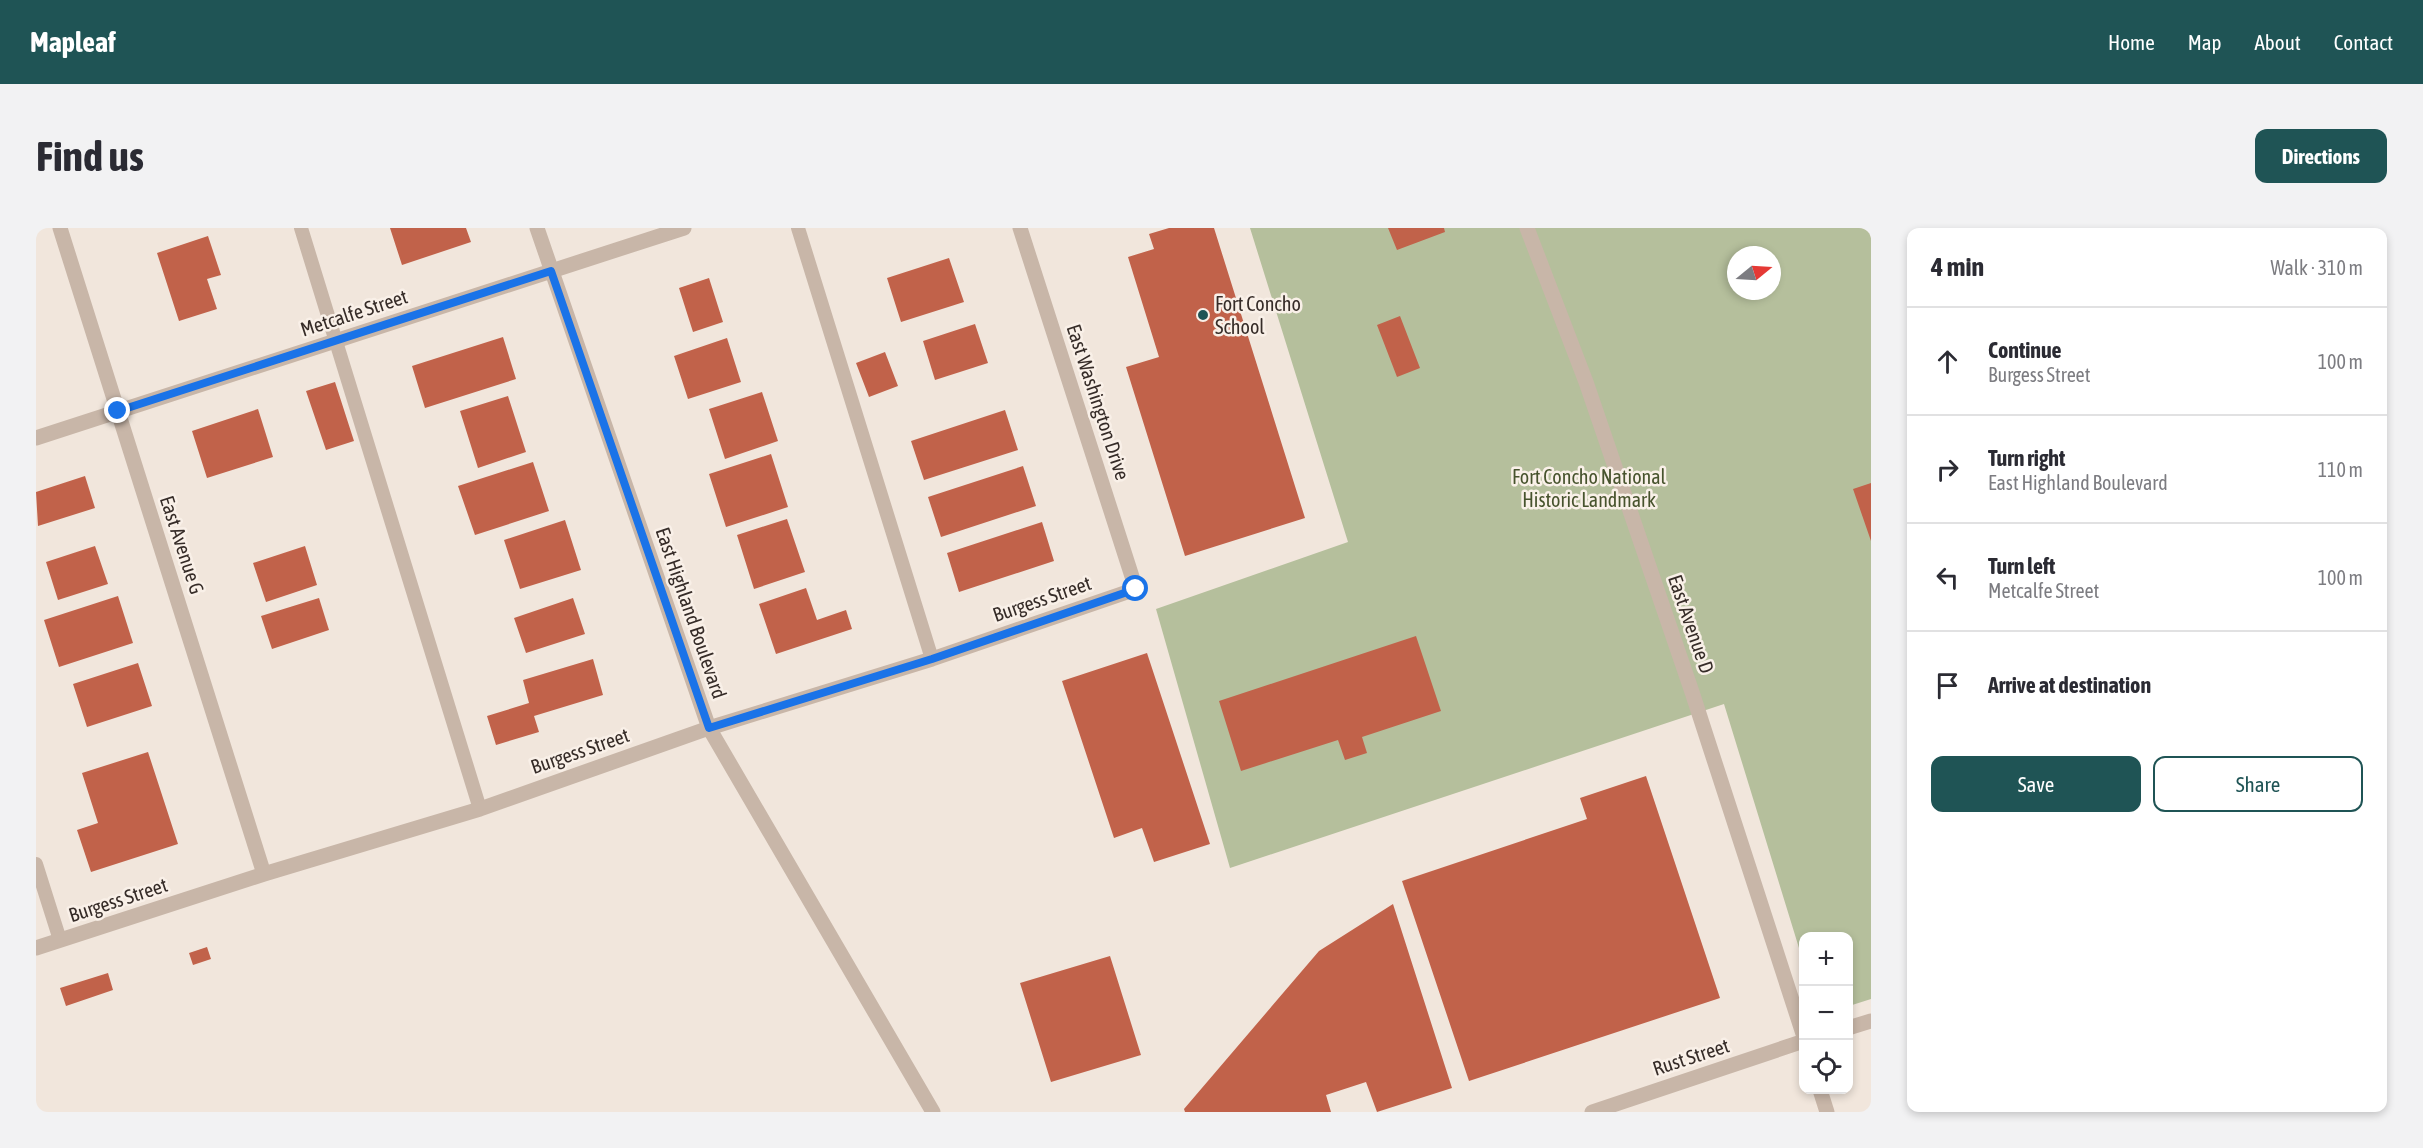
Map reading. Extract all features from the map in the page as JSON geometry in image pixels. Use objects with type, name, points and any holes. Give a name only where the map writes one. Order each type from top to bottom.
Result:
[{"type":"street","name":"East Avenue G","points":[[60,228],[264,874]]},
{"type":"street","name":"East Highland Boulevard","points":[[537,228],[709,728],[933,1112]]},
{"type":"street","name":"Metcalfe Street","points":[[36,438],[684,228]]},
{"type":"street","name":"East Washington Drive","points":[[1020,228],[1136,589]]},
{"type":"street","name":"East Avenue D","points":[[1527,228],[1590,393],[1692,692],[1799,1025]]},
{"type":"street","name":"Burgess Street","points":[[36,948],[264,874],[480,808],[709,728],[932,659],[1136,589]]},
{"type":"street","points":[[1853,1026],[1871,1021]]},
{"type":"street","name":"Rust Street","points":[[1592,1112],[1799,1042]]},
{"type":"street","points":[[1822,1094],[1827,1112]]},
{"type":"lane","points":[[301,228],[480,808]]},
{"type":"lane","points":[[798,228],[932,659]]},
{"type":"lane","points":[[36,864],[60,940]]},
{"type":"green space","name":"Fort Concho National Historic Landmark","points":[[1250,228],[1871,228],[1871,999],[1853,1005],[1853,932],[1799,932],[1799,948],[1724,704],[1230,868],[1156,609],[1348,542]]},
{"type":"building","points":[[390,228],[466,228],[471,242],[402,265]]},
{"type":"building","points":[[1169,228],[1214,228],[1305,518],[1185,556],[1126,367],[1159,357],[1128,257],[1154,249],[1149,234]]},
{"type":"building","points":[[1388,228],[1444,228],[1445,232],[1397,250]]},
{"type":"building","points":[[208,236],[221,275],[207,279],[217,309],[179,321],[157,253]]},
{"type":"building","points":[[949,258],[964,302],[901,322],[887,278]]},
{"type":"building","points":[[709,278],[723,322],[693,332],[679,288]]},
{"type":"building","points":[[1400,316],[1420,368],[1397,377],[1377,325]]},
{"type":"building","points":[[975,324],[988,363],[935,380],[923,341]]},
{"type":"building","points":[[503,337],[516,379],[425,408],[412,366]]},
{"type":"building","points":[[727,338],[741,382],[688,399],[674,356]]},
{"type":"building","points":[[885,352],[898,386],[869,397],[856,363]]},
{"type":"building","points":[[335,382],[354,441],[326,450],[306,391]]},
{"type":"building","points":[[762,392],[778,441],[725,459],[709,409]]},
{"type":"building","points":[[508,396],[526,452],[478,468],[460,411]]},
{"type":"building","points":[[258,409],[273,457],[207,478],[192,431]]},
{"type":"building","points":[[1005,410],[1018,450],[924,480],[911,441]]},
{"type":"building","points":[[771,454],[788,507],[726,527],[709,474]]},
{"type":"building","points":[[533,462],[549,511],[475,535],[458,486]]},
{"type":"building","points":[[1023,466],[1036,506],[941,537],[928,497]]},
{"type":"building","points":[[85,476],[95,508],[38,526],[36,492]]},
{"type":"building","points":[[1871,483],[1871,541],[1853,489]]},
{"type":"building","points":[[787,519],[805,572],[754,589],[737,535]]},
{"type":"building","points":[[565,520],[581,570],[520,589],[504,540]]},
{"type":"building","points":[[1042,522],[1054,561],[959,592],[947,553]]},
{"type":"building","points":[[95,546],[108,584],[58,600],[46,562]]},
{"type":"building","points":[[305,546],[317,585],[266,602],[253,563]]},
{"type":"building","points":[[806,588],[817,620],[846,610],[852,629],[776,654],[759,604]]},
{"type":"building","points":[[118,596],[133,643],[59,667],[44,620]]},
{"type":"building","points":[[319,598],[329,630],[272,649],[261,616]]},
{"type":"building","points":[[573,598],[585,634],[526,653],[514,618]]},
{"type":"building","points":[[1416,636],[1441,711],[1362,737],[1367,753],[1345,760],[1338,740],[1241,771],[1219,701]]},
{"type":"building","points":[[1147,653],[1210,844],[1154,862],[1142,828],[1114,838],[1062,681]]},
{"type":"building","points":[[593,659],[603,695],[534,716],[539,732],[496,745],[487,716],[529,703],[523,680]]},
{"type":"building","points":[[138,663],[152,706],[87,727],[73,684]]},
{"type":"building","points":[[148,752],[178,844],[91,872],[77,830],[98,823],[82,773]]},
{"type":"building","points":[[1646,776],[1720,998],[1469,1081],[1402,881],[1587,819],[1580,798]]},
{"type":"building","points":[[1393,904],[1452,1088],[1377,1112],[1366,1082],[1326,1095],[1331,1112],[1185,1112],[1184,1109],[1319,951]]},
{"type":"building","points":[[207,947],[211,959],[193,965],[189,953]]},
{"type":"building","points":[[1110,956],[1141,1055],[1051,1082],[1020,983]]},
{"type":"building","points":[[108,973],[113,990],[66,1006],[60,988]]},
{"type":"place","name":"Fort Concho School","points":[[1203,315]]},
{"type":"route","points":[[118,411],[551,271],[709,728],[932,659],[1136,589]]}]
